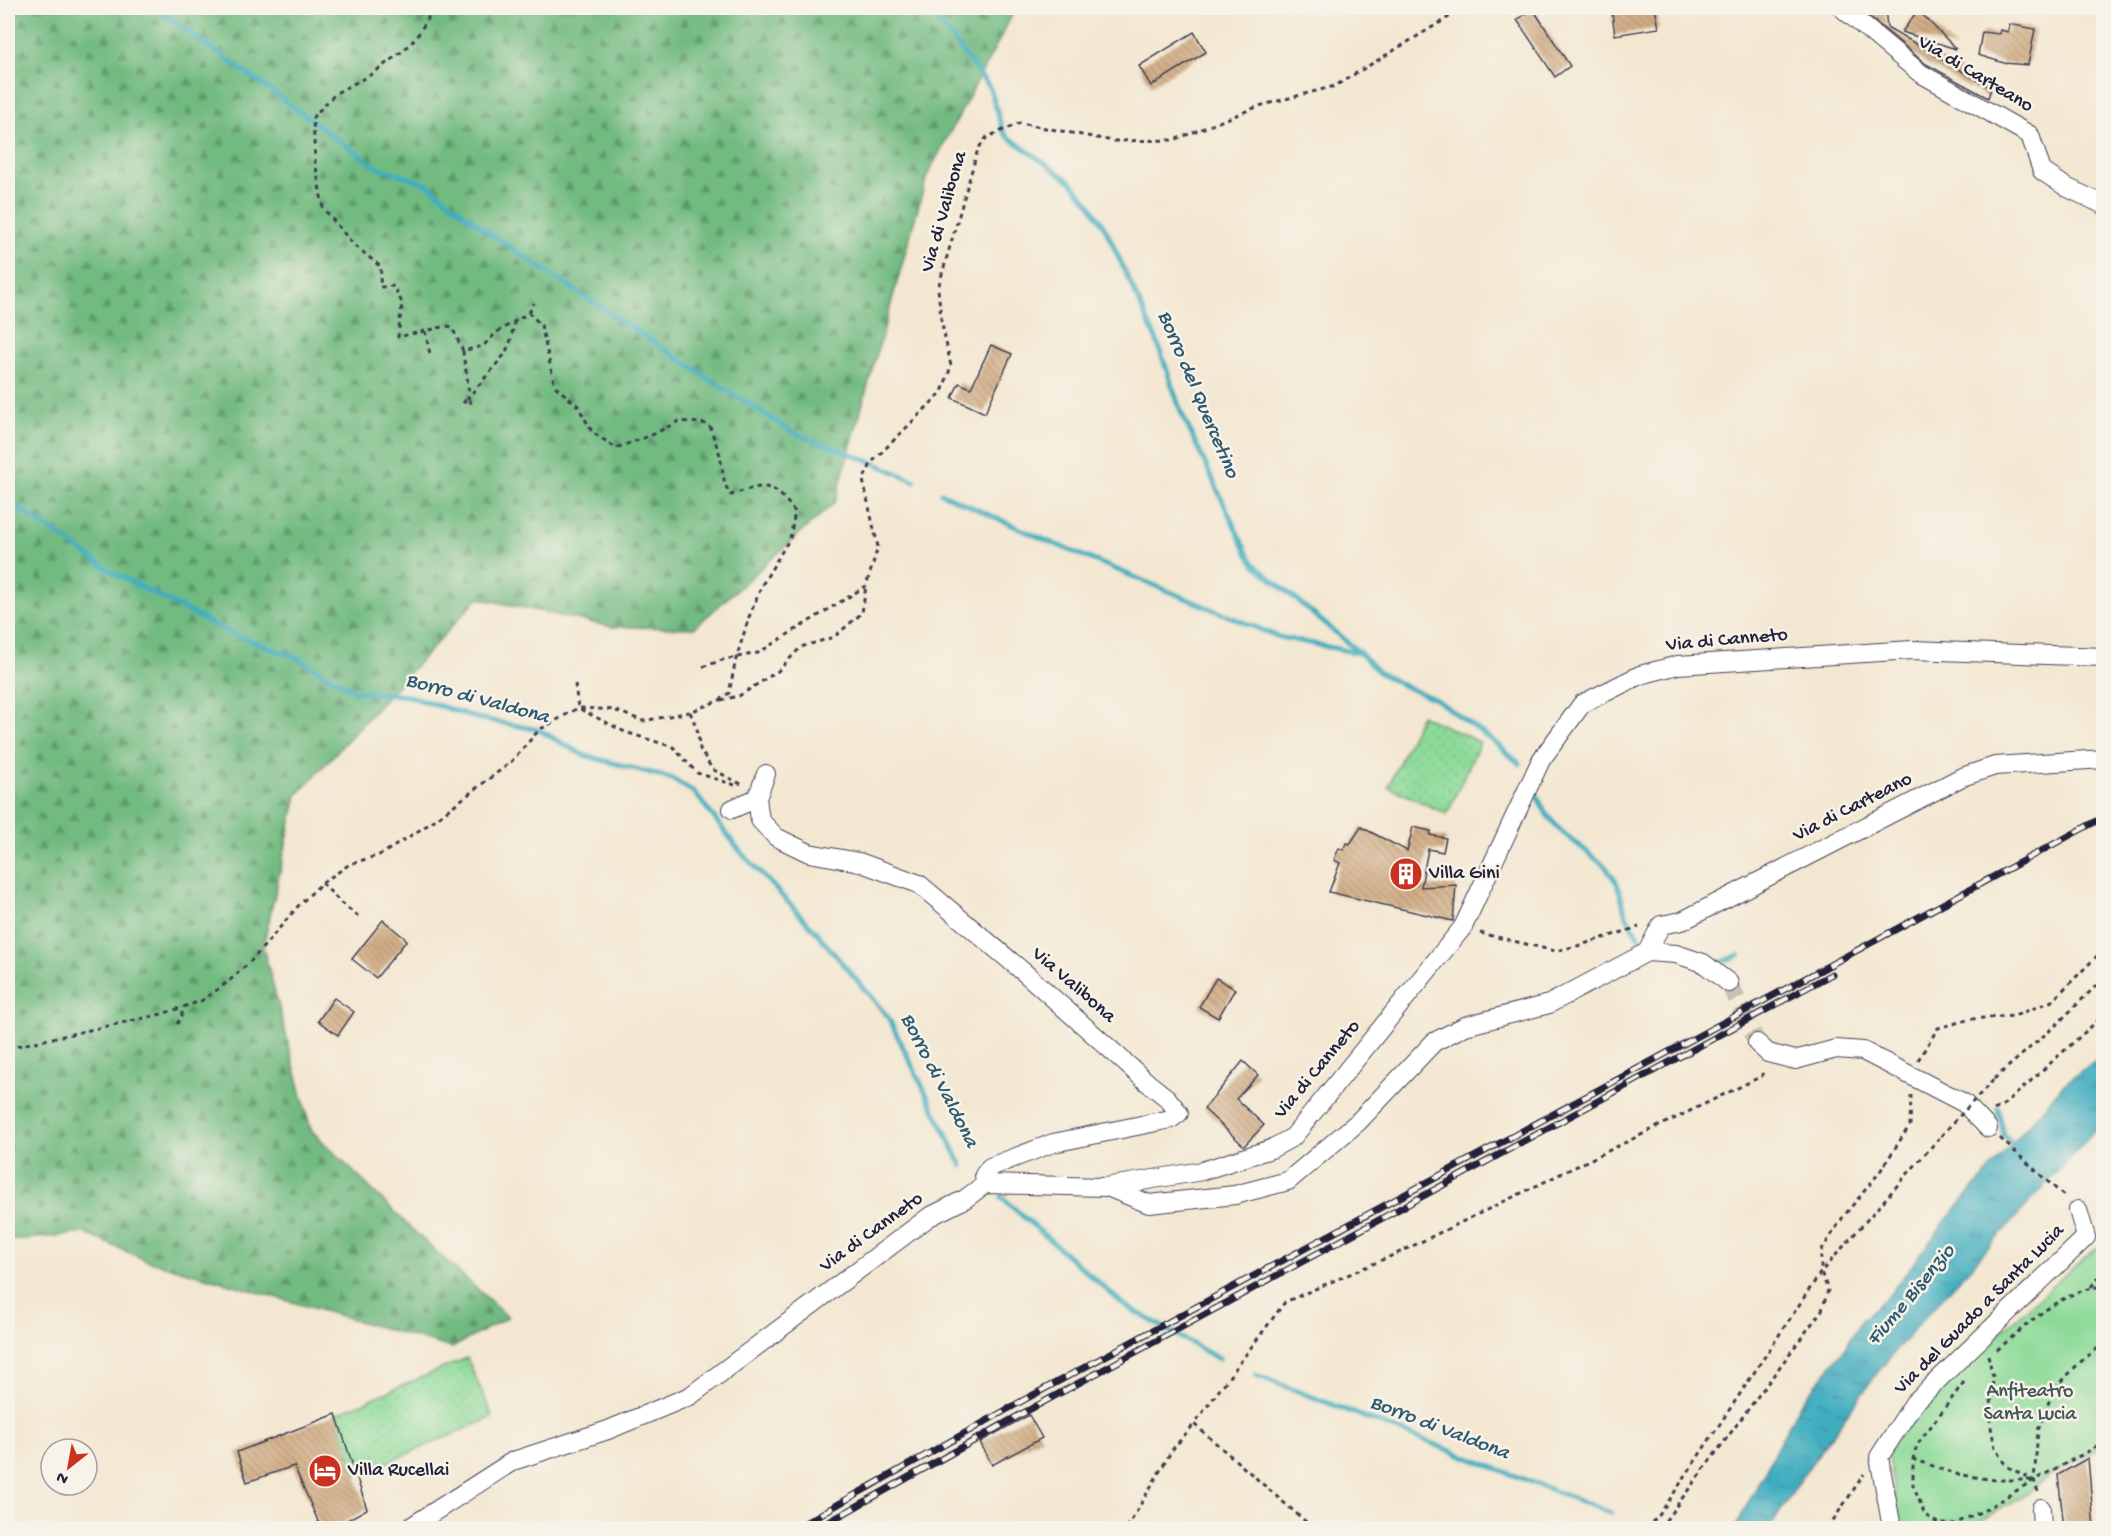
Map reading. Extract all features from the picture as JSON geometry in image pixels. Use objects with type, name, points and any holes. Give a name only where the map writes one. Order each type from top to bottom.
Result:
[{"type":"street","name":"Via di Carteano","points":[[1842,8],[1920,73],[2030,135],[2042,171],[2066,187],[2103,205]]},
{"type":"street","name":"Via di Canneto","points":[[409,1528],[513,1461],[608,1430],[690,1396],[929,1217],[965,1199],[984,1184],[1105,1187],[1202,1172],[1271,1149],[1293,1137],[1463,927],[1541,760],[1582,704],[1640,675],[1678,665],[1912,650],[2103,657]]},
{"type":"street","name":"Via di Carteano","points":[[1661,925],[1682,921],[1962,777],[1995,766],[2103,759]]},
{"type":"street","points":[[732,809],[759,796],[766,774]]},
{"type":"street","name":"Via Valibona","points":[[759,796],[760,820],[776,837],[809,853],[859,862],[920,884],[1167,1098],[1179,1113],[1171,1119],[1053,1143],[990,1167],[984,1175],[984,1184]]},
{"type":"street","points":[[1647,952],[1661,925]]},
{"type":"street","points":[[1105,1187],[1149,1204],[1234,1195],[1288,1180],[1358,1122],[1434,1042],[1465,1026],[1549,1004],[1647,952],[1676,954],[1703,963],[1729,983]]},
{"type":"street","points":[[1757,1043],[1768,1053],[1795,1060],[1836,1049],[1863,1051],[1915,1069],[1964,1103],[1988,1128]]},
{"type":"street","name":"Via del Guado a Santa Lucia","points":[[1879,1457],[1914,1403],[2086,1237],[2078,1210]]},
{"type":"street","points":[[1879,1457],[1892,1528]]},
{"type":"street","points":[[2041,1508],[2042,1528]]},
{"type":"path","points":[[434,8],[416,38],[404,50],[372,74],[336,93],[313,117],[315,161],[323,208],[353,244],[381,267],[380,287],[394,286],[402,303],[398,337],[447,326],[452,327],[463,351],[464,369],[470,387],[468,398],[473,406]]},
{"type":"path","name":"Via di Valibona","points":[[578,708],[614,710],[643,721],[690,712],[720,700],[739,696],[778,671],[801,647],[834,637],[862,613],[866,586],[878,547],[863,480],[872,462],[942,392],[951,366],[941,319],[938,288],[978,149],[987,137],[1020,123],[1113,141],[1174,140],[1259,106],[1335,86],[1464,8]]},
{"type":"path","points":[[463,351],[483,346],[497,332],[529,313],[534,303]]},
{"type":"path","points":[[529,313],[541,326],[555,386],[578,406],[592,432],[616,448],[652,435],[679,421],[709,423],[720,455],[724,485],[731,495],[760,486],[780,493],[795,512],[790,538],[762,585],[749,617],[736,659],[729,693],[720,700]]},
{"type":"path","points":[[463,403],[505,354],[511,340],[514,322]]},
{"type":"path","points":[[425,331],[430,354]]},
{"type":"path","points":[[704,668],[722,660],[758,653],[866,586]]},
{"type":"path","points":[[575,684],[578,708]]},
{"type":"path","points":[[578,708],[625,732],[673,747],[698,773],[759,796]]},
{"type":"path","points":[[8,1048],[201,1001],[228,982],[254,958],[299,904],[322,884],[350,864],[382,854],[429,824],[510,763],[539,730],[578,708]]},
{"type":"path","points":[[690,712],[698,729],[700,749],[712,769],[759,796]]},
{"type":"path","points":[[322,884],[358,916]]},
{"type":"path","points":[[1463,927],[1555,951],[1644,926],[1661,925]]},
{"type":"path","points":[[1660,1528],[1822,1310],[1828,1290],[1821,1272],[1821,1251],[1843,1217],[1879,1173],[1910,1125],[1915,1069],[1938,1028],[1971,1019],[2014,1016],[2052,1001],[2103,949]]},
{"type":"path","points":[[1645,1528],[1658,1517],[1821,1272],[1994,1079],[2055,1026],[2103,978]]},
{"type":"path","points":[[177,1024],[182,1015],[182,1007]]},
{"type":"path","points":[[1986,1108],[1992,1110],[2005,1104],[2103,1016]]},
{"type":"path","points":[[1127,1528],[1172,1450],[1285,1302],[1398,1253],[1762,1076]]},
{"type":"path","points":[[1955,1098],[1963,1096],[1980,1106]]},
{"type":"path","name":"Via del Guado a Santa Lucia","points":[[1988,1128],[2078,1210]]},
{"type":"path","points":[[2091,1287],[2103,1270]]},
{"type":"path","points":[[1983,1362],[2056,1302],[2091,1287],[2103,1286]]},
{"type":"path","points":[[2034,1480],[2038,1430],[2053,1391],[2078,1364],[2103,1343]]},
{"type":"path","points":[[1990,1356],[1993,1377],[1990,1422],[1995,1448],[2006,1466],[2034,1480]]},
{"type":"path","points":[[1970,1374],[1917,1445],[1913,1459],[1913,1485],[1925,1515],[1939,1524],[1954,1524],[1983,1511],[2034,1480],[2103,1443]]},
{"type":"path","points":[[1194,1424],[1313,1528]]},
{"type":"path","points":[[1828,1528],[1865,1472],[1879,1457]]},
{"type":"path","points":[[1913,1459],[1956,1474],[1995,1480],[2034,1480]]},
{"type":"green space","points":[[8,8],[1016,8],[927,176],[835,502],[694,628],[612,627],[478,598],[297,795],[263,947],[311,1130],[417,1234],[508,1317],[452,1348],[146,1260],[84,1233],[8,1241]]},
{"type":"green space","points":[[1421,715],[1480,742],[1447,814],[1388,787]]},
{"type":"green space","name":"Anfiteatro Santa Lucia","points":[[2103,1244],[2103,1446],[2055,1472],[2027,1494],[1968,1528],[1912,1528],[1900,1521],[1887,1453],[1920,1409],[1982,1349],[2085,1257]]},
{"type":"green space","points":[[467,1358],[493,1417],[356,1476],[336,1414]]},
{"type":"water","name":"Fiume Bisenzio","points":[[2103,1054],[2103,1122],[1915,1328],[1877,1373],[1806,1471],[1770,1528],[1735,1528],[1799,1406],[1843,1351],[1863,1319],[1890,1294],[1948,1218],[2063,1085]]},
{"type":"building","points":[[1622,8],[1655,8],[1659,28],[1615,35],[1612,13],[1623,12]]},
{"type":"building","points":[[1859,8],[1885,8],[1887,27],[1991,88],[1988,98],[1926,64]]},
{"type":"building","points":[[1533,9],[1570,66],[1555,77],[1517,20]]},
{"type":"building","points":[[1918,10],[1956,49],[1902,32]]},
{"type":"building","points":[[2009,24],[2035,29],[2028,65],[2004,63],[1978,55],[1982,32],[1999,34],[2000,30],[2008,32]]},
{"type":"building","points":[[1194,32],[1206,52],[1151,86],[1139,66]]},
{"type":"building","points":[[991,345],[1012,354],[985,413],[952,398],[959,383],[971,388]]},
{"type":"building","name":"Villa Gini","points":[[1361,827],[1407,851],[1413,827],[1431,831],[1430,835],[1446,838],[1443,852],[1428,849],[1421,887],[1456,885],[1453,921],[1329,892],[1340,863],[1334,860],[1339,848],[1343,850],[1347,843],[1350,844]]},
{"type":"building","points":[[383,920],[407,940],[376,978],[352,959]]},
{"type":"building","points":[[1216,978],[1235,989],[1218,1018],[1199,1007]]},
{"type":"building","points":[[334,998],[354,1012],[338,1035],[318,1021]]},
{"type":"building","points":[[1243,1061],[1258,1075],[1236,1099],[1264,1125],[1244,1146],[1204,1109]]},
{"type":"building","name":"Villa Rucellai","points":[[336,1414],[367,1509],[333,1528],[321,1528],[294,1466],[247,1482],[237,1452]]},
{"type":"building","points":[[1029,1415],[1042,1438],[992,1465],[980,1442]]},
{"type":"building","points":[[2088,1458],[2094,1528],[2064,1528],[2058,1475]]},
{"type":"waterway","points":[[156,8],[375,166],[427,184],[490,234],[794,433],[872,462],[915,481]]},
{"type":"waterway","name":"Borro del Quercetino","points":[[929,8],[990,88],[1003,131],[1071,182],[1090,204],[1106,230],[1157,341],[1181,412],[1247,553],[1255,565],[1361,654],[1378,672],[1437,700],[1492,740],[1520,764]]},
{"type":"waterway","points":[[941,493],[1045,540],[1279,637],[1358,653]]},
{"type":"waterway","name":"Borro di Valdona","points":[[8,501],[114,573],[230,633],[295,657],[355,691],[409,696],[477,718],[539,730],[583,755],[670,778],[694,792],[740,851],[816,932],[888,1017],[962,1166]]},
{"type":"waterway","name":"Borro del Quercetino","points":[[1533,789],[1547,815],[1561,831],[1605,866],[1617,883],[1626,915],[1640,939]]},
{"type":"waterway","name":"Borro del Quercetino","points":[[1680,944],[1719,963],[1739,955]]},
{"type":"waterway","name":"Borro del Quercetino","points":[[1998,1108],[2004,1135],[2017,1148]]},
{"type":"waterway","name":"Borro di Valdona","points":[[1001,1197],[1124,1305],[1219,1359]]},
{"type":"waterway","name":"Borro di Valdona","points":[[1256,1375],[1611,1513]]},
{"type":"tunnel","points":[[1729,983],[1757,1043]]},
{"type":"railway","points":[[796,1528],[1022,1401],[2104,817]]},
{"type":"railway","points":[[818,1528],[1027,1411],[1832,974]]},
{"type":"place","name":"Villa Gini","points":[[1406,874]]},
{"type":"place","name":"Villa Rucellai","points":[[325,1471]]}]
